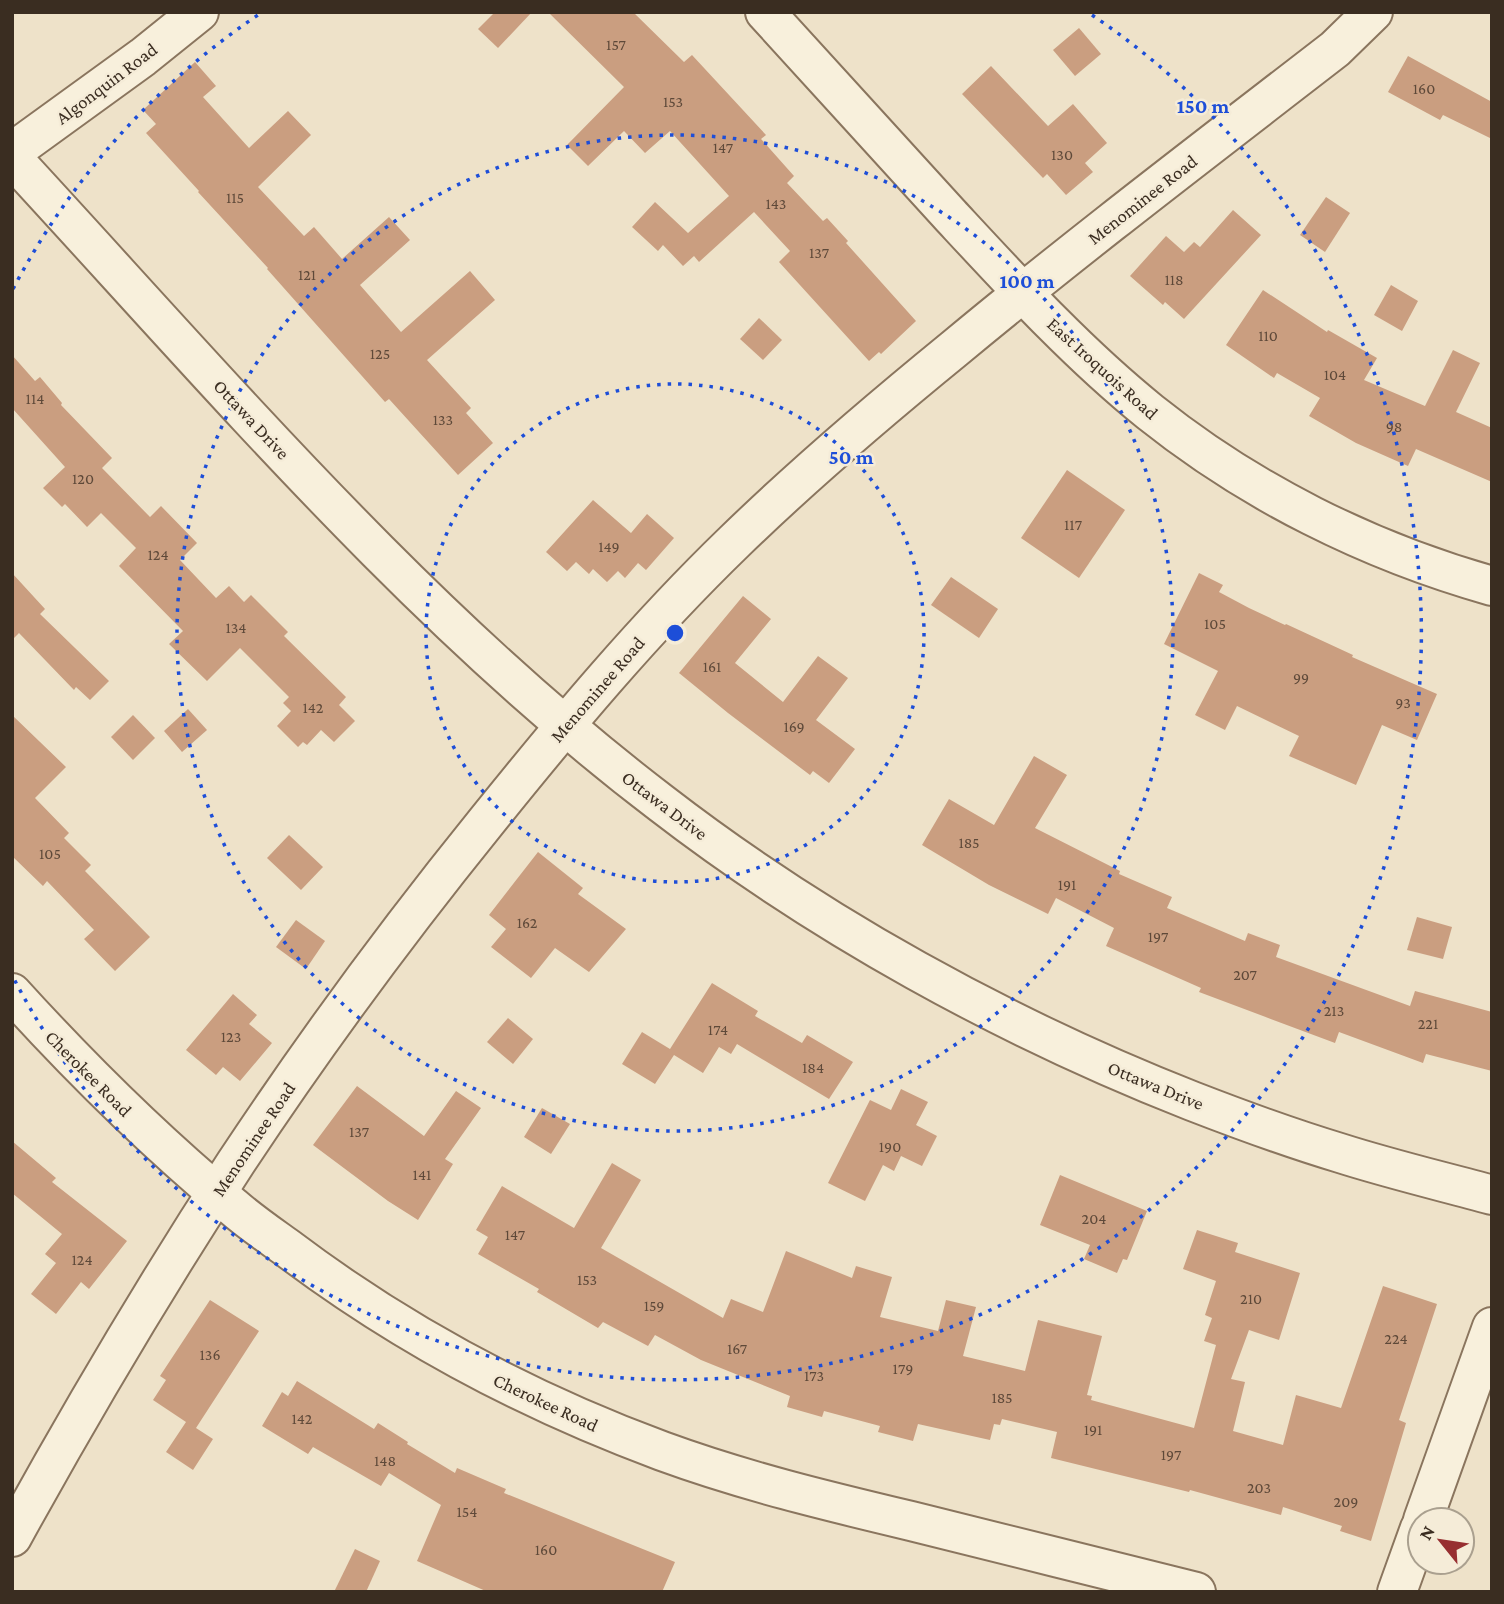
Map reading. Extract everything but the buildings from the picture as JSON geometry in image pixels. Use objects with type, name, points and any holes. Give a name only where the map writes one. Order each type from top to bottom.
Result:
[{"type":"street","name":"Algonquin Road","points":[[12,152],[143,57],[199,12]]},
{"type":"street","name":"East Iroquois Road","points":[[765,12],[1021,293],[1130,395],[1195,446],[1308,514],[1429,566],[1492,586]]},
{"type":"street","name":"Menominee Road","points":[[12,1537],[130,1330],[307,1059],[452,863],[625,656],[685,591],[783,495],[890,401],[1021,293],[1335,49],[1373,12]]},
{"type":"street","name":"Ottawa Drive","points":[[12,158],[317,489],[456,627],[565,725],[660,803],[716,844],[882,950],[993,1010],[1112,1068],[1192,1101],[1341,1153],[1492,1195]]},
{"type":"street","name":"Cherokee Road","points":[[12,993],[118,1104],[234,1208],[356,1298],[425,1341],[494,1378],[601,1427],[765,1485],[1196,1592]]},
{"type":"street","points":[[1428,1506],[1492,1327]]},
{"type":"street","points":[[1397,1592],[1406,1567]]}]
